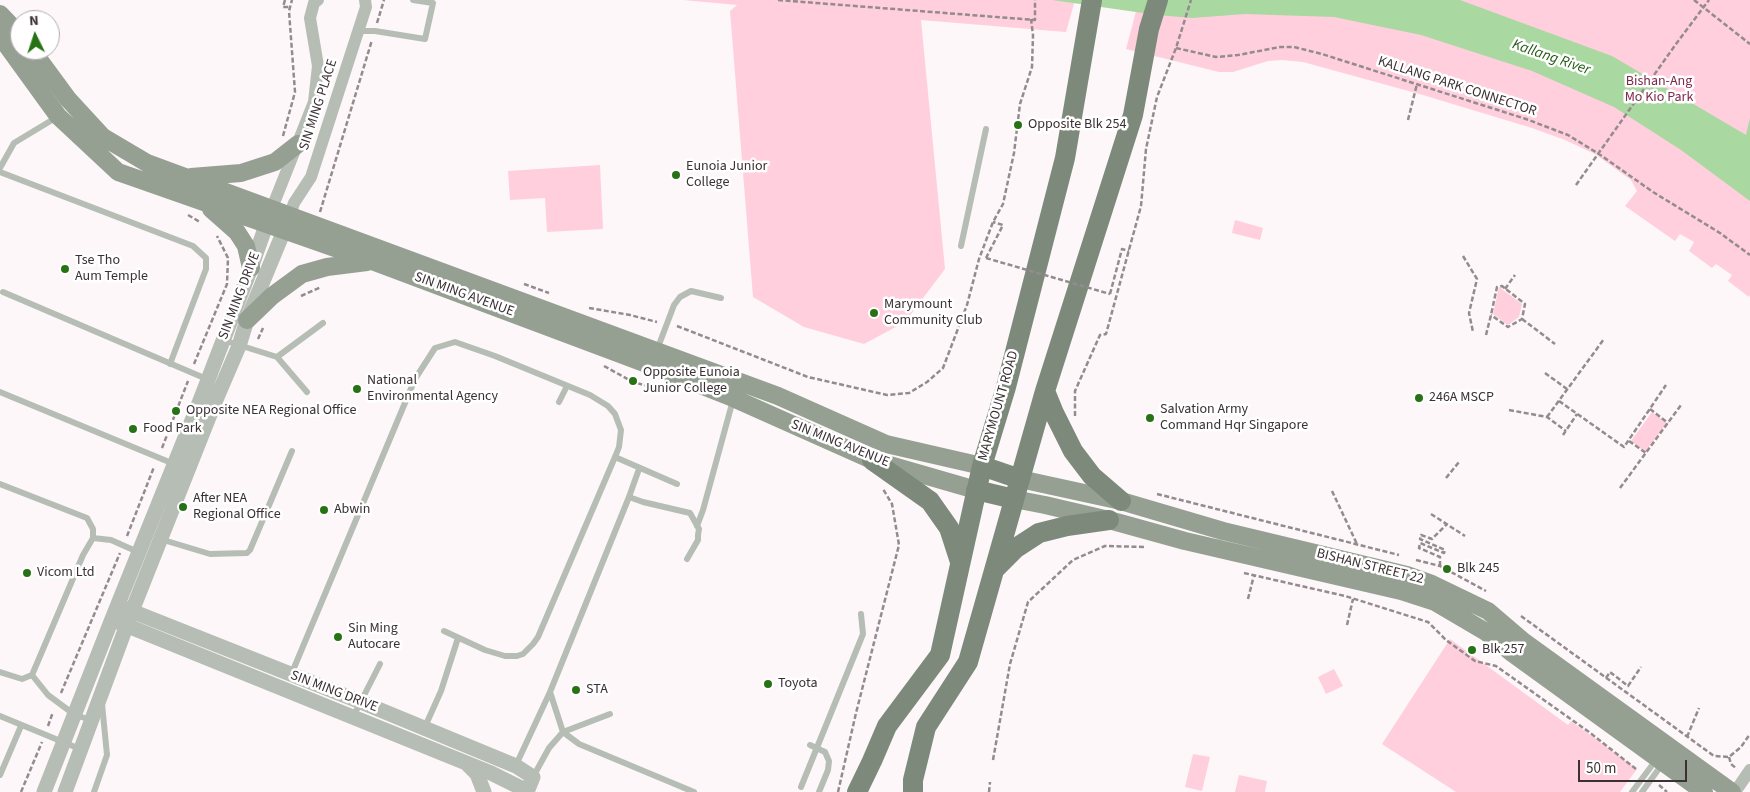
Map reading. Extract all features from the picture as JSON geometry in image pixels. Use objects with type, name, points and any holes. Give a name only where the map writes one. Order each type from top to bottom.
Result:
[{"type":"main road","name":"MARYMOUNT ROAD","points":[[857,792],[887,726],[940,655],[982,466],[1006,388],[1065,158],[1092,0]]},
{"type":"main road","points":[[913,792],[913,780],[926,727],[968,662],[1045,391],[1133,115],[1149,29],[1158,0]]},
{"type":"main road","points":[[0,14],[10,24]]},
{"type":"main road","name":"SIN MING AVENUE","points":[[0,36],[58,116],[118,172],[196,199],[269,216]]},
{"type":"main road","name":"SIN MING AVENUE","points":[[39,60],[68,99],[103,137],[147,163],[372,261],[734,398],[872,460],[976,490]]},
{"type":"main road","points":[[185,178],[241,173],[275,162],[290,142]]},
{"type":"main road","points":[[196,199],[237,232],[249,251],[251,268]]},
{"type":"main road","name":"SIN MING AVENUE","points":[[287,223],[315,224],[778,396],[886,444],[982,466]]},
{"type":"main road","points":[[247,320],[272,296],[302,274],[327,267],[372,261]]},
{"type":"main road","points":[[1045,391],[1073,451],[1092,476],[1121,501]]},
{"type":"main road","points":[[872,460],[930,501],[948,528],[960,562]]},
{"type":"main road","name":"BISHAN STREET 22","points":[[982,466],[1020,479],[1121,501],[1223,531],[1407,575],[1432,584],[1488,611],[1665,754],[1704,792]]},
{"type":"main road","name":"BISHAN STREET 22","points":[[976,490],[1109,520],[1202,545],[1401,591],[1435,602],[1486,632],[1512,653],[1665,754],[1733,792]]},
{"type":"main road","points":[[996,568],[1016,548],[1039,533],[1068,526],[1109,520]]},
{"type":"street","name":"SIN MING PLACE","points":[[269,216],[290,142],[314,102],[318,66],[310,18],[314,3],[318,0]]},
{"type":"street","name":"SIN MING PLACE","points":[[287,223],[294,203],[311,177],[366,7],[365,0]]},
{"type":"street","name":"SIN MING DRIVE","points":[[44,792],[138,552],[181,467],[215,383],[223,340],[269,216]]},
{"type":"street","name":"SIN MING DRIVE","points":[[215,383],[246,348],[247,320],[287,223]]},
{"type":"street","name":"SIN MING DRIVE","points":[[65,792],[126,626],[161,540],[181,467]]},
{"type":"street","name":"SIN MING DRIVE","points":[[115,613],[132,611],[516,766],[529,787]]},
{"type":"street","name":"SIN MING DRIVE","points":[[115,613],[126,626],[417,743],[468,765],[508,787],[529,787]]},
{"type":"street","points":[[468,765],[477,774],[484,792]]},
{"type":"street","points":[[508,787],[516,766]]},
{"type":"street","points":[[1733,792],[1750,770]]},
{"type":"lane","points":[[358,31],[375,30],[425,39],[433,3],[413,0]]},
{"type":"lane","points":[[0,168],[14,143],[58,116]]},
{"type":"lane","points":[[962,246],[986,129]]},
{"type":"lane","points":[[0,172],[193,246],[206,258],[206,269],[170,364]]},
{"type":"lane","points":[[656,351],[674,304],[686,293],[691,290],[721,298]]},
{"type":"lane","points":[[3,292],[215,383]]},
{"type":"lane","points":[[277,357],[323,323]]},
{"type":"lane","points":[[223,340],[277,357],[308,392]]},
{"type":"lane","points":[[284,690],[415,379],[435,348],[455,342],[495,356],[600,400],[615,414],[621,430],[619,447],[615,457],[538,637],[533,644],[524,654],[505,656],[485,650],[444,631]]},
{"type":"lane","points":[[559,402],[567,386]]},
{"type":"lane","points":[[0,392],[181,467]]},
{"type":"lane","points":[[697,526],[734,398]]},
{"type":"lane","points":[[146,534],[210,554],[247,553],[250,550],[292,451]]},
{"type":"lane","points":[[615,457],[677,484]]},
{"type":"lane","points":[[516,766],[550,692],[639,469]]},
{"type":"lane","points":[[0,484],[87,518],[93,529],[93,538],[83,555],[32,675],[22,679],[0,672]]},
{"type":"lane","points":[[629,497],[688,512],[692,515],[699,528],[698,540],[687,559]]},
{"type":"lane","points":[[93,538],[111,540],[154,558]]},
{"type":"lane","points":[[801,787],[863,634],[861,614]]},
{"type":"lane","points":[[417,743],[441,691],[458,638]]},
{"type":"lane","points":[[353,717],[380,664]]},
{"type":"lane","points":[[32,675],[48,695],[57,702],[75,715],[92,720]]},
{"type":"lane","points":[[550,692],[564,732],[579,744],[694,792]]},
{"type":"lane","points":[[94,792],[107,755],[101,697]]},
{"type":"lane","points":[[529,787],[549,748],[564,732],[610,714]]},
{"type":"lane","points":[[0,716],[81,750]]},
{"type":"lane","points":[[0,776],[21,726]]},
{"type":"lane","points":[[810,745],[825,752],[829,761],[828,770],[819,792]]},
{"type":"lane","points":[[1642,792],[1648,778],[1665,754]]},
{"type":"lane","points":[[1632,792],[1648,778]]},
{"type":"path","points":[[285,0],[283,7],[290,7]]},
{"type":"path","points":[[290,142],[295,92],[290,7],[292,0]]},
{"type":"path","points":[[315,224],[384,0]]},
{"type":"path","points":[[778,0],[1031,20],[1035,20],[1035,0]]},
{"type":"path","points":[[1075,420],[1074,391],[1100,335],[1106,334],[1141,206],[1146,149],[1157,97],[1176,48],[1191,0]]},
{"type":"path","points":[[1694,0],[1750,44]]},
{"type":"path","points":[[1576,185],[1709,0]]},
{"type":"path","points":[[581,305],[678,326],[808,377],[887,395],[909,393],[927,382],[943,368],[967,305],[979,259],[993,222],[1003,204],[1014,154],[1020,104],[1032,67],[1033,35],[1031,20]]},
{"type":"path","name":"KALLANG PARK CONNECTOR","points":[[1176,48],[1216,57],[1280,47],[1294,47],[1526,119],[1568,135],[1653,192],[1720,232],[1750,255]]},
{"type":"path","points":[[1408,120],[1417,84]]},
{"type":"path","points":[[181,211],[205,224]]},
{"type":"path","points":[[993,222],[1003,224],[986,258],[1110,294],[1122,249],[1129,251]]},
{"type":"path","points":[[21,792],[123,545],[227,284],[228,258],[213,229]]},
{"type":"path","points":[[1463,256],[1477,279],[1469,312],[1472,332]]},
{"type":"path","points":[[1505,289],[1515,274]]},
{"type":"path","points":[[522,283],[556,296]]},
{"type":"path","points":[[298,297],[322,286]]},
{"type":"path","points":[[1486,335],[1497,287],[1502,286],[1525,304],[1522,320]]},
{"type":"path","points":[[1490,315],[1508,327],[1522,320]]},
{"type":"path","points":[[1522,320],[1555,344]]},
{"type":"path","points":[[246,348],[265,324]]},
{"type":"path","points":[[1547,417],[1604,339]]},
{"type":"path","points":[[598,363],[632,382],[678,394]]},
{"type":"path","points":[[1545,373],[1568,389]]},
{"type":"path","points":[[1559,401],[1624,447],[1666,385]]},
{"type":"path","points":[[1620,488],[1681,405]]},
{"type":"path","points":[[1650,409],[1668,422]]},
{"type":"path","points":[[1508,410],[1547,417],[1566,431]]},
{"type":"path","points":[[1563,435],[1577,414]]},
{"type":"path","points":[[1629,440],[1646,453]]},
{"type":"path","points":[[1446,478],[1459,462]]},
{"type":"path","points":[[1332,491],[1357,544]]},
{"type":"path","points":[[1154,493],[1402,556]]},
{"type":"path","points":[[838,792],[899,545],[892,504]]},
{"type":"path","points":[[1431,514],[1465,536]]},
{"type":"path","points":[[1440,566],[1440,557],[1419,548],[1420,543],[1444,553],[1445,550],[1420,539],[1421,535],[1432,539],[1447,524]]},
{"type":"path","points":[[993,760],[1010,664],[1028,602],[1073,560],[1105,546],[1147,547]]},
{"type":"path","points":[[1412,559],[1440,566],[1488,593]]},
{"type":"path","points":[[1236,570],[1345,596],[1428,622],[1446,640],[1475,661],[1496,666],[1589,732],[1668,792]]},
{"type":"path","points":[[1248,599],[1254,575]]},
{"type":"path","points":[[1347,625],[1353,599]]},
{"type":"path","points":[[1519,615],[1714,756],[1728,757],[1741,748],[1750,734]]},
{"type":"path","points":[[1606,678],[1610,672],[1628,686],[1641,666]]},
{"type":"path","points":[[1687,737],[1699,708]]},
{"type":"path","points":[[989,792],[990,782]]},
{"type":"green space","points":[[683,0],[1075,0],[1066,32],[921,20],[945,269],[905,322],[864,344],[804,327],[753,297],[730,11],[737,5]]},
{"type":"green space","name":"Bishan-Ang Mo Kio Park","points":[[1139,0],[1750,0],[1750,295],[1749,297],[1728,281],[1732,275],[1716,264],[1712,268],[1689,251],[1694,242],[1680,234],[1675,241],[1625,206],[1637,191],[1631,180],[1595,154],[1532,128],[1423,95],[1303,62],[1268,61],[1233,72],[1219,72],[1126,49]]},
{"type":"green space","points":[[600,165],[603,229],[547,232],[545,198],[510,200],[508,171]]},
{"type":"green space","points":[[1235,220],[1263,228],[1260,240],[1232,233]]},
{"type":"green space","points":[[1499,287],[1522,304],[1519,317],[1508,325],[1493,314]]},
{"type":"green space","points":[[1652,412],[1667,423],[1645,452],[1631,441]]},
{"type":"green space","points":[[1450,639],[1568,725],[1571,721],[1637,769],[1620,792],[1456,792],[1382,744]]},
{"type":"green space","points":[[1334,669],[1343,686],[1326,694],[1318,677]]},
{"type":"green space","points":[[1193,754],[1210,757],[1202,791],[1185,787]]},
{"type":"green space","points":[[1239,775],[1267,781],[1265,792],[1235,792]]},
{"type":"water","name":"Kallang River","points":[[1052,0],[1460,0],[1612,56],[1746,135],[1750,118],[1750,201],[1681,150],[1614,107],[1532,71],[1421,35],[1334,17],[1245,14],[1192,18]]},
{"type":"place","name":"Opposite Blk 254","points":[[1018,125]]},
{"type":"place","name":"Eunoia Junior College","points":[[676,175]]},
{"type":"place","name":"Tse Tho Aum Temple","points":[[65,269]]},
{"type":"place","name":"Marymount Community Club","points":[[874,313]]},
{"type":"place","name":"Opposite Eunoia Junior College","points":[[633,381]]},
{"type":"place","name":"National Environmental Agency","points":[[357,389]]},
{"type":"place","name":"246A MSCP","points":[[1419,398]]},
{"type":"place","name":"Opposite NEA Regional Office","points":[[176,411]]},
{"type":"place","name":"Salvation Army Command Hqr Singapore","points":[[1150,418]]},
{"type":"place","name":"Food Park","points":[[133,429]]},
{"type":"place","name":"After NEA Regional Office","points":[[183,507]]},
{"type":"place","name":"Abwin","points":[[324,510]]},
{"type":"place","name":"Blk 245","points":[[1447,569]]},
{"type":"place","name":"Vicom Ltd","points":[[27,573]]},
{"type":"place","name":"Sin Ming Autocare","points":[[338,637]]},
{"type":"place","name":"Blk 257","points":[[1472,650]]},
{"type":"place","name":"Toyota","points":[[768,684]]},
{"type":"place","name":"STA","points":[[576,690]]}]
